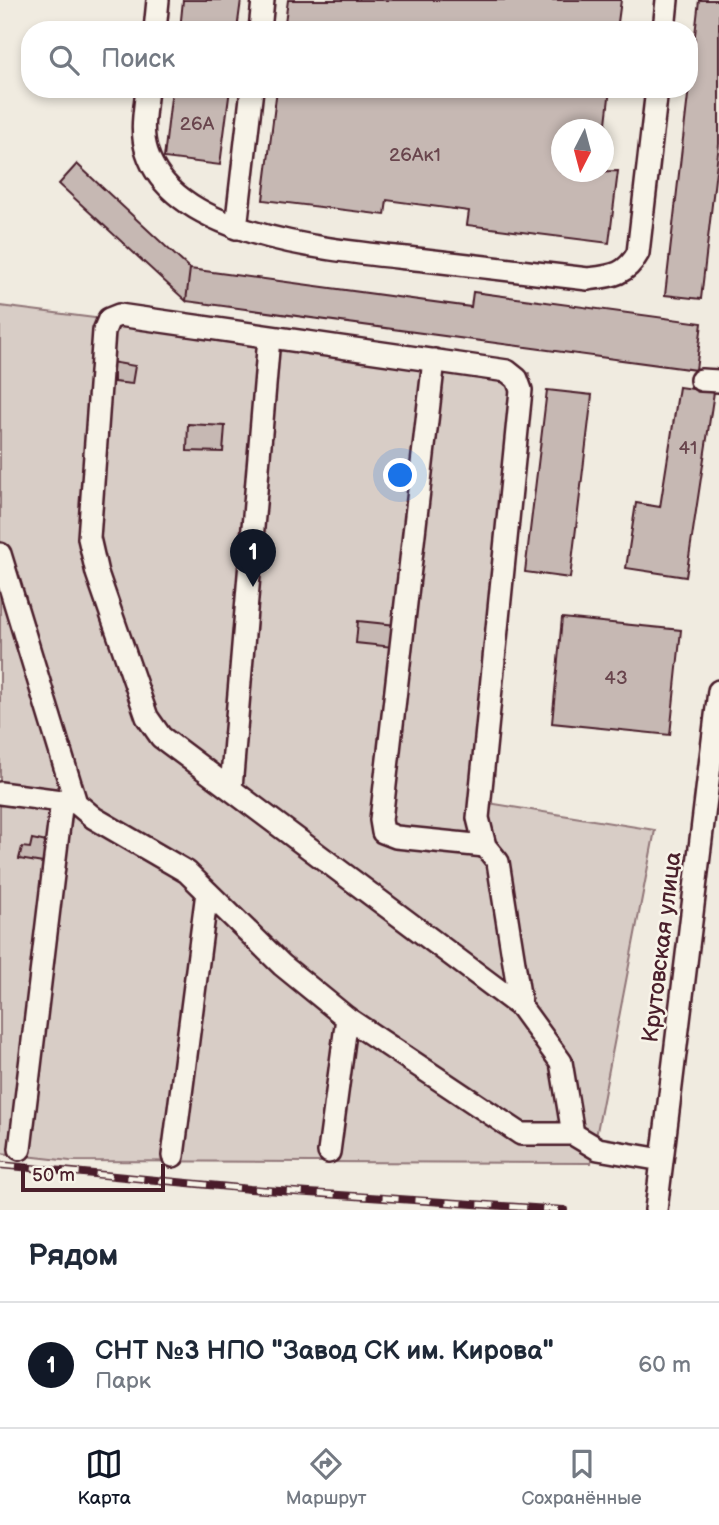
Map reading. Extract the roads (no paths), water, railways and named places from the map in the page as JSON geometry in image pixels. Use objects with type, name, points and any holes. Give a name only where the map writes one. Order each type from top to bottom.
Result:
[{"type":"street","points":[[156,21],[158,0]]},
{"type":"street","points":[[261,21],[263,0]]},
{"type":"street","points":[[665,21],[667,0]]},
{"type":"street","points":[[147,98],[142,133],[147,154],[161,179],[200,211],[236,228],[316,247],[588,279],[614,276],[630,268],[638,253],[656,98]]},
{"type":"street","points":[[236,228],[251,98]]},
{"type":"street","points":[[521,1007],[498,862],[485,846],[478,818],[522,390],[517,379],[507,371],[433,360],[119,315],[109,319],[104,331],[89,538],[97,573],[147,717],[161,737],[521,1007],[561,1062],[573,1134]]},
{"type":"street","points":[[231,788],[269,338]]},
{"type":"street","points":[[433,360],[381,820],[383,832],[396,837],[485,846]]},
{"type":"street","points":[[0,554],[69,801],[20,1149]]},
{"type":"street","name":"Крутовская улица","points":[[656,1210],[719,691]]},
{"type":"street","points":[[0,793],[69,801],[93,818],[187,872],[282,965],[347,1018],[521,1134],[573,1134],[598,1149],[662,1160]]},
{"type":"street","points":[[173,1156],[207,891]]},
{"type":"street","points":[[329,1152],[347,1018]]},
{"type":"railway","points":[[0,1165],[250,1189],[564,1210]]},
{"type":"place","name":"СНТ №3 НПО \"Завод СК им. Кирова\"","points":[[253,587]]}]
